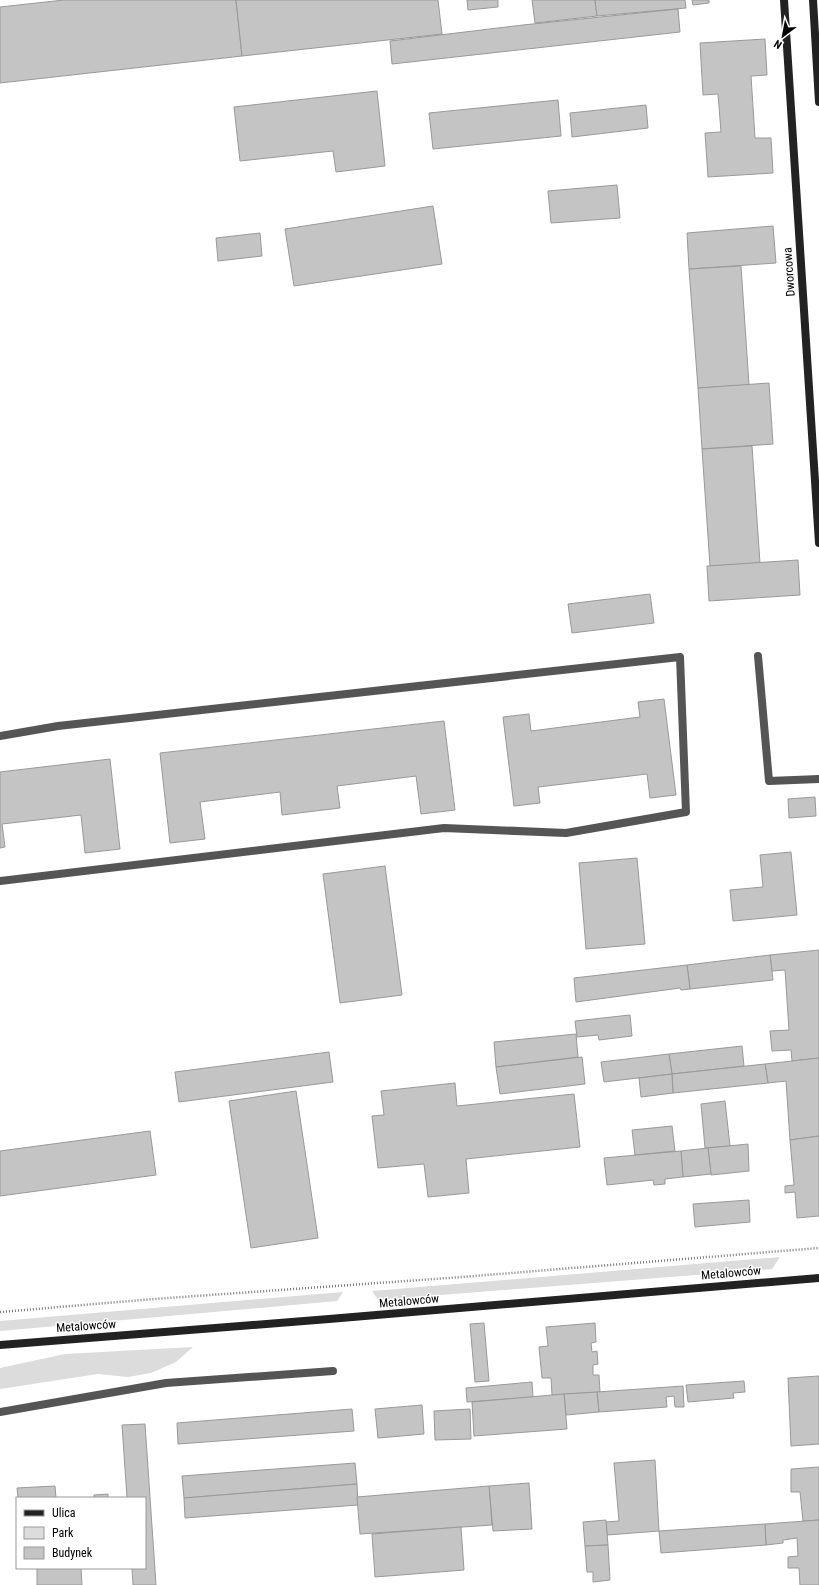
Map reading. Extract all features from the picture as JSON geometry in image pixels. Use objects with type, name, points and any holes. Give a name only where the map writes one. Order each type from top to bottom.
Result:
[{"type":"street","name":"Dworcowa","points":[[784,0],[816,463],[819,543]]},
{"type":"street","points":[[813,0],[819,102]]},
{"type":"street","name":"Metalowców","points":[[0,1345],[337,1319],[819,1278]]},
{"type":"lane","points":[[758,656],[769,781],[819,779]]},
{"type":"lane","points":[[0,736],[58,726],[680,657],[686,812],[566,833],[444,828],[0,881]]},
{"type":"lane","points":[[0,1412],[166,1383],[333,1370]]},
{"type":"path","points":[[0,1312],[154,1299],[470,1277],[819,1248]]},
{"type":"green space","points":[[780,1257],[772,1269],[378,1300],[372,1291]]},
{"type":"green space","points":[[343,1292],[337,1301],[0,1331],[0,1321]]},
{"type":"green space","points":[[193,1347],[176,1362],[151,1373],[128,1377],[98,1374],[0,1389],[0,1368],[65,1354]]},
{"type":"building","points":[[64,0],[236,0],[242,56],[0,83],[0,7]]},
{"type":"building","points":[[236,0],[438,0],[442,34],[242,56]]},
{"type":"building","points":[[467,0],[498,0],[498,7],[468,10]]},
{"type":"building","points":[[532,0],[595,0],[597,16],[535,23]]},
{"type":"building","points":[[595,0],[685,0],[686,8],[597,16]]},
{"type":"building","points":[[692,0],[709,0],[709,3],[693,5]]},
{"type":"building","points":[[678,9],[680,32],[392,64],[390,41],[523,25]]},
{"type":"building","points":[[765,39],[767,75],[751,76],[755,138],[771,138],[773,173],[708,177],[705,133],[721,132],[718,94],[703,95],[700,43]]},
{"type":"building","points":[[377,91],[385,166],[336,172],[333,151],[240,161],[234,107]]},
{"type":"building","points":[[558,100],[561,136],[433,149],[429,113]]},
{"type":"building","points":[[646,105],[648,128],[572,137],[570,113]]},
{"type":"building","points":[[617,185],[620,218],[551,223],[548,191]]},
{"type":"building","points":[[433,206],[442,264],[294,286],[285,229]]},
{"type":"building","points":[[773,226],[776,263],[689,269],[687,233]]},
{"type":"building","points":[[260,233],[262,256],[218,261],[216,238]]},
{"type":"building","points":[[741,266],[749,385],[698,388],[689,269]]},
{"type":"building","points":[[769,383],[773,444],[702,449],[698,388]]},
{"type":"building","points":[[752,446],[760,563],[710,566],[702,449]]},
{"type":"building","points":[[798,560],[800,595],[709,601],[707,566]]},
{"type":"building","points":[[650,594],[654,623],[572,633],[568,604]]},
{"type":"building","points":[[664,699],[676,795],[650,798],[647,774],[538,787],[540,803],[514,806],[503,717],[529,714],[531,731],[640,717],[638,702]]},
{"type":"building","points":[[444,721],[455,810],[421,814],[416,776],[337,786],[340,808],[282,815],[280,792],[200,802],[205,839],[170,843],[160,753]]},
{"type":"building","points":[[110,759],[120,849],[85,853],[81,815],[2,824],[5,847],[0,848],[0,772]]},
{"type":"building","points":[[815,797],[816,816],[789,818],[788,799]]},
{"type":"building","points":[[791,852],[797,915],[733,921],[730,890],[763,887],[760,855]]},
{"type":"building","points":[[637,858],[645,944],[586,949],[579,863]]},
{"type":"building","points":[[385,866],[402,995],[340,1003],[323,874]]},
{"type":"building","points":[[819,950],[819,1058],[792,1061],[791,1050],[772,1051],[770,1031],[789,1030],[785,970],[772,971],[770,955]]},
{"type":"building","points":[[770,955],[773,980],[690,989],[687,965]]},
{"type":"building","points":[[687,965],[690,989],[681,990],[680,988],[576,1002],[574,978]]},
{"type":"building","points":[[630,1015],[632,1036],[599,1040],[598,1035],[577,1037],[575,1021]]},
{"type":"building","points":[[576,1034],[578,1057],[496,1067],[494,1042]]},
{"type":"building","points":[[742,1046],[744,1066],[672,1074],[669,1054]]},
{"type":"building","points":[[329,1052],[333,1082],[179,1102],[175,1072]]},
{"type":"building","points":[[669,1054],[672,1074],[604,1082],[601,1062]]},
{"type":"building","points":[[582,1057],[585,1084],[500,1094],[496,1067]]},
{"type":"building","points":[[819,1058],[819,1136],[790,1140],[786,1081],[768,1083],[765,1064]]},
{"type":"building","points":[[765,1064],[768,1083],[673,1093],[672,1074]]},
{"type":"building","points":[[672,1074],[673,1093],[641,1097],[639,1078]]},
{"type":"building","points":[[455,1083],[457,1106],[574,1094],[580,1147],[466,1159],[469,1193],[428,1197],[424,1164],[378,1168],[372,1116],[384,1115],[381,1091]]},
{"type":"building","points":[[296,1091],[318,1238],[251,1248],[229,1101]]},
{"type":"building","points":[[725,1101],[730,1146],[705,1148],[701,1104]]},
{"type":"building","points":[[672,1126],[675,1151],[635,1155],[632,1130]]},
{"type":"building","points":[[150,1131],[156,1175],[0,1196],[0,1151]]},
{"type":"building","points":[[819,1136],[819,1216],[797,1218],[795,1192],[785,1193],[785,1186],[794,1185],[790,1140]]},
{"type":"building","points":[[748,1144],[749,1171],[711,1175],[708,1148]]},
{"type":"building","points":[[708,1148],[711,1174],[683,1177],[681,1151]]},
{"type":"building","points":[[681,1151],[683,1177],[665,1179],[665,1184],[654,1185],[653,1180],[607,1185],[604,1158]]},
{"type":"building","points":[[749,1200],[750,1222],[695,1227],[693,1204]]},
{"type":"building","points":[[484,1323],[489,1381],[475,1382],[470,1324]]},
{"type":"building","points":[[595,1323],[596,1342],[591,1343],[592,1352],[597,1351],[598,1364],[593,1365],[593,1375],[599,1375],[600,1392],[552,1395],[551,1378],[542,1378],[539,1347],[548,1346],[546,1327]]},
{"type":"building","points":[[819,1376],[819,1444],[791,1446],[788,1378]]},
{"type":"building","points":[[744,1381],[745,1392],[733,1393],[734,1398],[688,1402],[686,1385]]},
{"type":"building","points":[[532,1382],[533,1397],[467,1402],[466,1388]]},
{"type":"building","points":[[683,1386],[684,1407],[675,1407],[674,1396],[666,1397],[667,1407],[599,1412],[597,1392]]},
{"type":"building","points":[[597,1392],[599,1412],[566,1415],[564,1394]]},
{"type":"building","points":[[564,1394],[567,1429],[474,1436],[472,1402]]},
{"type":"building","points":[[422,1405],[424,1434],[378,1438],[375,1409]]},
{"type":"building","points":[[352,1409],[354,1431],[178,1444],[177,1423]]},
{"type":"building","points":[[470,1409],[471,1439],[435,1440],[434,1411]]},
{"type":"building","points":[[145,1424],[156,1585],[133,1585],[132,1569],[146,1569],[146,1497],[127,1497],[122,1425]]},
{"type":"building","points":[[655,1460],[659,1531],[607,1535],[606,1522],[619,1521],[614,1463]]},
{"type":"building","points":[[355,1463],[357,1484],[184,1498],[182,1476]]},
{"type":"building","points":[[819,1467],[819,1520],[803,1521],[800,1492],[791,1492],[791,1469]]},
{"type":"building","points":[[529,1483],[532,1529],[493,1531],[489,1486]]},
{"type":"building","points":[[357,1484],[358,1505],[185,1518],[184,1498]]},
{"type":"building","points":[[55,1486],[56,1497],[18,1497],[17,1488]]},
{"type":"building","points":[[489,1486],[492,1525],[360,1534],[357,1497]]},
{"type":"building","points":[[108,1494],[108,1497],[94,1497],[94,1495]]},
{"type":"building","points":[[606,1520],[608,1545],[585,1546],[583,1522]]},
{"type":"building","points":[[819,1520],[819,1585],[800,1585],[799,1568],[788,1568],[788,1557],[798,1556],[797,1538],[783,1540],[783,1543],[766,1545],[765,1524]]},
{"type":"building","points":[[765,1524],[766,1545],[661,1553],[659,1531]]},
{"type":"building","points":[[461,1527],[464,1570],[375,1577],[372,1534]]},
{"type":"building","points":[[608,1545],[610,1580],[593,1582],[593,1572],[587,1572],[585,1546]]},
{"type":"building","points":[[37,1569],[81,1569],[82,1585],[37,1585]]}]
